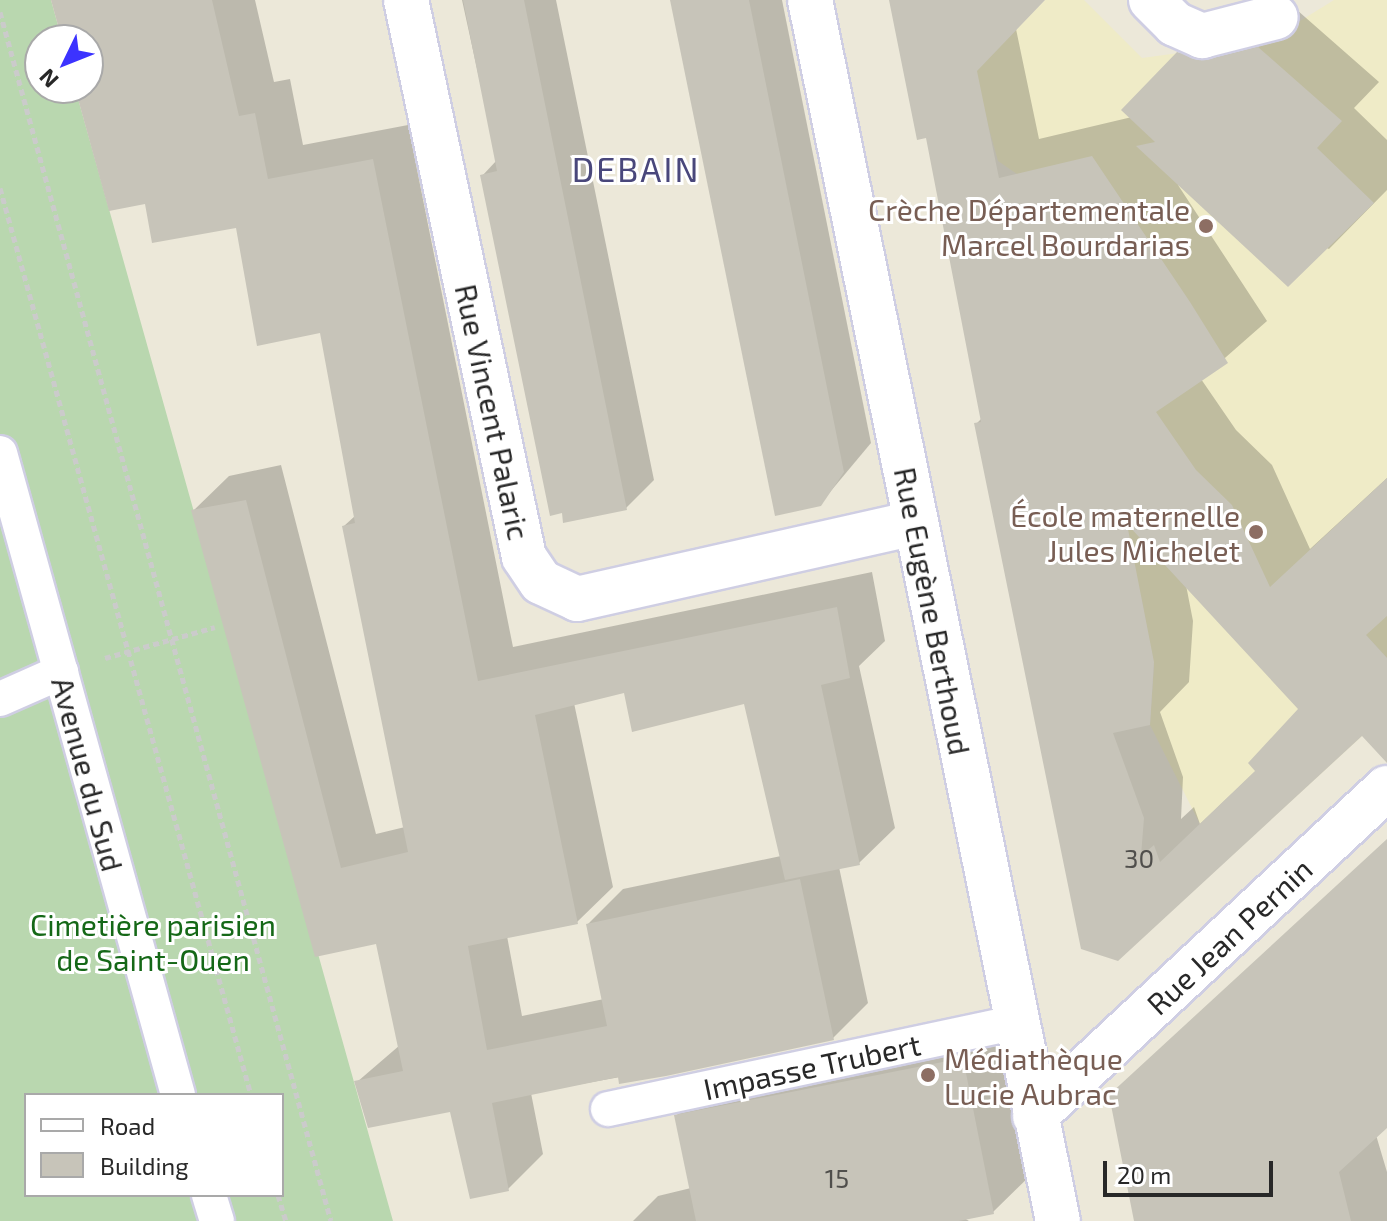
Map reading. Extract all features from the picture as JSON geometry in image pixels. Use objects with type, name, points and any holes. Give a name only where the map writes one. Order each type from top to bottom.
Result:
[{"type":"street","name":"Rue Vincent Palaric","points":[[406,0],[524,557],[541,582],[577,599],[915,523]]},
{"type":"street","name":"Rue Eugène Berthoud","points":[[810,0],[1058,1221]]},
{"type":"street","points":[[1151,0],[1175,24],[1202,36],[1276,17]]},
{"type":"street","name":"Rue Jean Pernin","points":[[1035,1116],[1387,788]]},
{"type":"lane","name":"Avenue du Sud","points":[[0,453],[177,1093]]},
{"type":"lane","points":[[0,699],[61,672]]},
{"type":"lane","name":"Impasse Trubert","points":[[608,1109],[1016,1022]]},
{"type":"lane","points":[[210,1197],[217,1221]]},
{"type":"path","points":[[0,12],[331,1221]]},
{"type":"path","points":[[0,188],[250,1093]]},
{"type":"path","points":[[61,672],[215,627]]},
{"type":"path","points":[[279,1197],[286,1221]]},
{"type":"shaded area","points":[[1045,0],[1084,0],[1142,58],[1252,43],[1258,47],[1334,0],[1387,0],[1387,658],[1366,635],[1362,736],[1229,858],[1200,824],[1150,725],[1154,666],[1142,601],[1017,174],[998,161],[976,71]]},
{"type":"green space","name":"Cimetière parisien de Saint-Ouen","points":[[0,0],[51,0],[58,24],[24,24],[24,104],[79,104],[393,1221],[0,1221]]},
{"type":"building","points":[[51,0],[212,0],[239,116],[255,113],[268,179],[373,159],[478,681],[837,607],[850,678],[821,685],[860,865],[785,880],[744,704],[632,732],[624,693],[535,715],[578,924],[468,946],[487,1050],[607,1026],[586,924],[800,879],[834,1040],[666,1076],[619,1084],[618,1077],[492,1103],[509,1191],[470,1199],[450,1112],[368,1128],[354,1081],[403,1071],[376,944],[315,957],[191,510],[246,500],[341,868],[408,852],[342,526],[355,523],[320,333],[257,346],[236,228],[152,243],[145,204],[109,211],[79,104],[104,104],[104,24],[58,24]]},
{"type":"building","points":[[463,0],[524,0],[627,510],[563,523],[562,513],[550,516],[480,175],[497,171]]},
{"type":"building","points":[[670,0],[749,0],[844,472],[821,506],[775,516]]},
{"type":"building","points":[[889,0],[1045,0],[977,71],[999,178],[1092,156],[1190,302],[1228,363],[1156,412],[1196,470],[1232,505],[1270,587],[1387,478],[1387,616],[1366,635],[1387,658],[1387,763],[1362,736],[1118,961],[1081,949],[974,423],[981,422],[926,138],[917,140]],"holes":[[[1127,524],[1298,709],[1248,763],[1255,771],[1160,862],[1154,845],[1141,856],[1144,818],[1113,733],[1150,725],[1154,662]]]},
{"type":"building","points":[[1258,47],[1342,121],[1317,148],[1374,203],[1288,287],[1136,146],[1155,142],[1121,110],[1177,52],[1207,60]]},
{"type":"building","points":[[1387,839],[1387,1128],[1339,1172],[1351,1221],[1134,1221],[1109,1095]]},
{"type":"building","name":"Médiathèque Lucie Aubrac","points":[[963,1058],[994,1214],[959,1221],[696,1221],[674,1115]]},
{"type":"place","name":"Crèche Départementale Marcel Bourdarias","points":[[1206,226]]},
{"type":"place","name":"École maternelle Jules Michelet","points":[[1256,532]]},
{"type":"place","name":"Médiathèque Lucie Aubrac","points":[[928,1075]]},
{"type":"district","name":"DEBAIN","points":[[636,169]]}]
